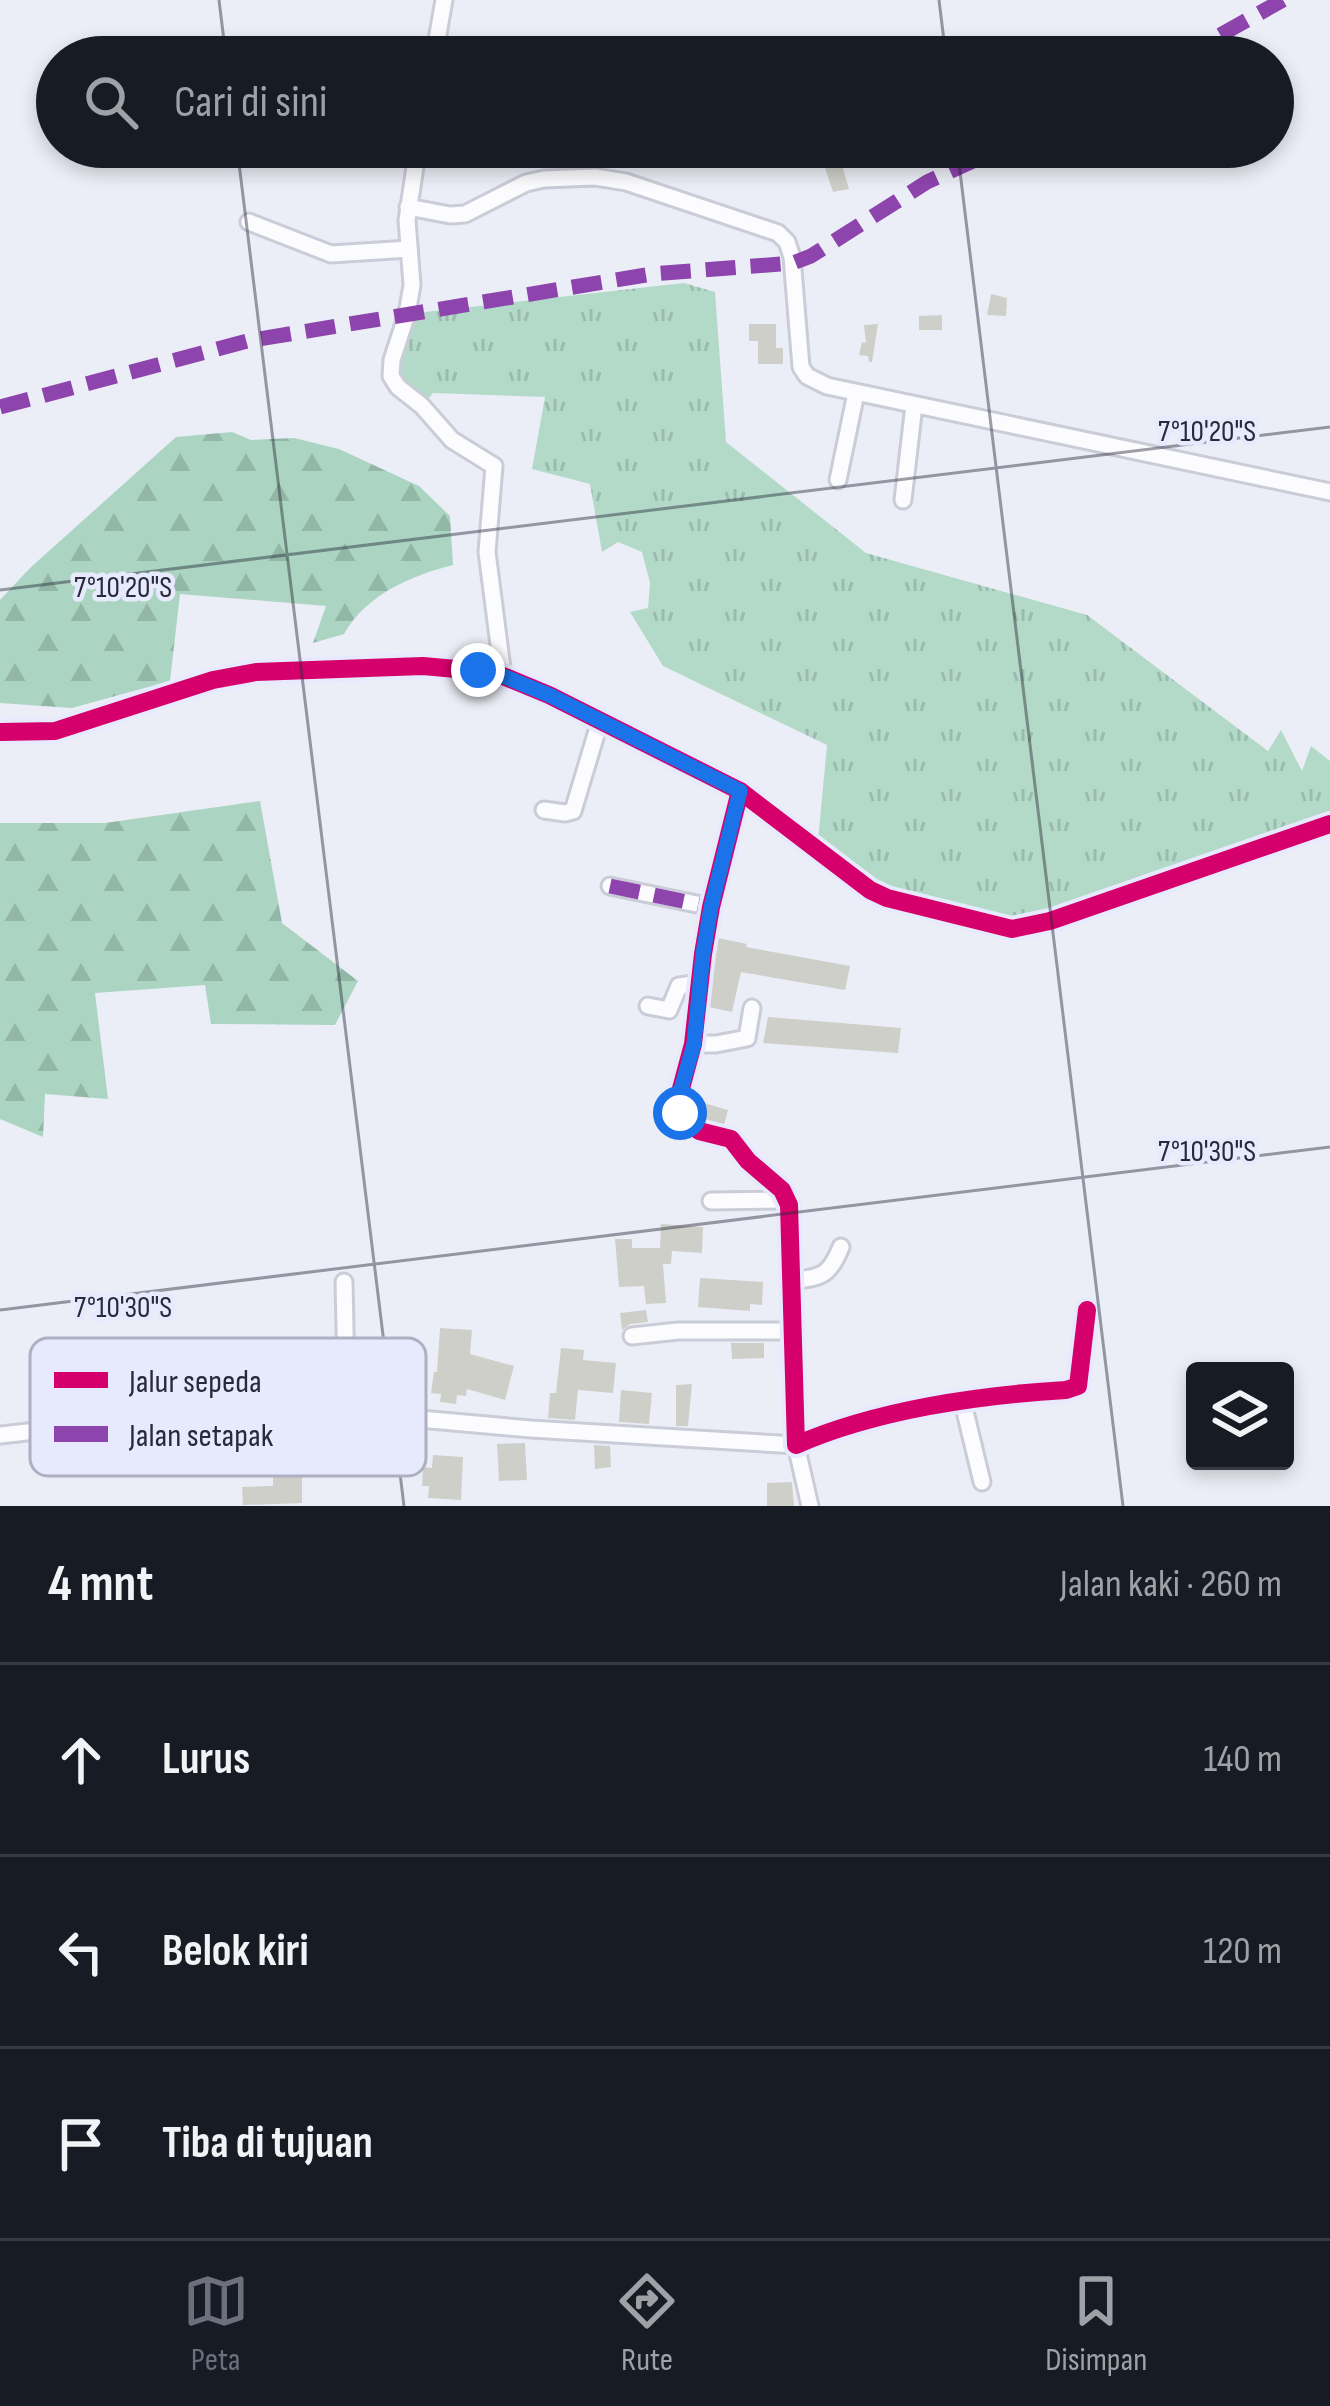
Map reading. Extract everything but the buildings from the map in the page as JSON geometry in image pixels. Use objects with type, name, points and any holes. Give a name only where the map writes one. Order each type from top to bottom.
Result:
[{"type":"street","points":[[438,36],[444,0]]},
{"type":"street","points":[[414,168],[408,207],[410,301],[390,368],[393,382],[452,440],[494,466],[487,553],[503,676]]},
{"type":"street","points":[[408,207],[465,214],[544,179],[595,177],[626,182],[778,233],[789,249],[801,367],[816,381],[914,406],[1330,492]]},
{"type":"street","points":[[249,222],[331,254],[409,249]]},
{"type":"street","points":[[838,480],[856,393]]},
{"type":"street","points":[[903,500],[914,406]]},
{"type":"street","points":[[0,732],[55,731],[214,680],[256,672],[423,666],[503,676],[740,791],[870,890],[1012,928],[1050,921],[1330,824]]},
{"type":"street","points":[[544,810],[573,811],[600,721]]},
{"type":"street","points":[[740,791],[711,907],[680,1113],[699,1131],[731,1139],[782,1190],[786,1200],[796,1445],[811,1506]]},
{"type":"street","points":[[610,886],[711,907]]},
{"type":"street","points":[[648,1006],[669,1010],[679,986],[700,983]]},
{"type":"street","points":[[694,1044],[747,1038],[752,1008]]},
{"type":"street","points":[[711,1201],[786,1200]]},
{"type":"street","points":[[790,1281],[827,1273],[841,1247]]},
{"type":"street","points":[[344,1282],[345,1338]]},
{"type":"street","points":[[426,1420],[796,1445],[824,1433],[928,1407],[1078,1385],[1087,1310]]},
{"type":"street","points":[[632,1336],[793,1331]]},
{"type":"street","points":[[963,1402],[982,1482]]},
{"type":"street","points":[[0,1435],[30,1432]]},
{"type":"green space","points":[[684,283],[715,292],[726,442],[866,553],[1087,615],[1268,751],[1281,730],[1302,771],[1311,746],[1330,761],[1330,824],[1025,928],[887,898],[817,851],[827,745],[663,666],[630,612],[648,608],[650,583],[642,552],[618,542],[602,552],[590,484],[532,469],[545,397],[433,393],[422,406],[391,376],[407,314]]},
{"type":"green space","points":[[232,432],[251,440],[294,438],[339,449],[419,486],[450,516],[453,565],[391,589],[364,608],[344,634],[313,643],[326,606],[180,594],[170,681],[72,708],[0,703],[0,600],[176,437]]},
{"type":"green space","points":[[260,801],[282,923],[358,981],[335,1025],[211,1024],[205,985],[95,993],[108,1099],[45,1094],[43,1137],[0,1119],[0,823],[105,823]]},
{"type":"marked path","points":[[1219,36],[1283,0]]},
{"type":"marked path","points":[[0,407],[247,341],[652,274],[793,263],[958,168]]},
{"type":"marked path","points":[[610,886],[711,907]]},
{"type":"cycle path","points":[[0,732],[55,731],[213,680],[256,672],[423,666],[478,671],[549,695],[740,791],[870,890],[1012,929],[1050,921],[1330,824]]},
{"type":"cycle path","points":[[740,791],[711,907],[680,1113],[699,1131],[731,1139],[782,1190],[789,1205],[796,1445],[860,1422],[928,1406],[1078,1386],[1087,1310]]},
{"type":"route","points":[[478,670],[549,695],[740,791],[711,907],[680,1113]]}]
